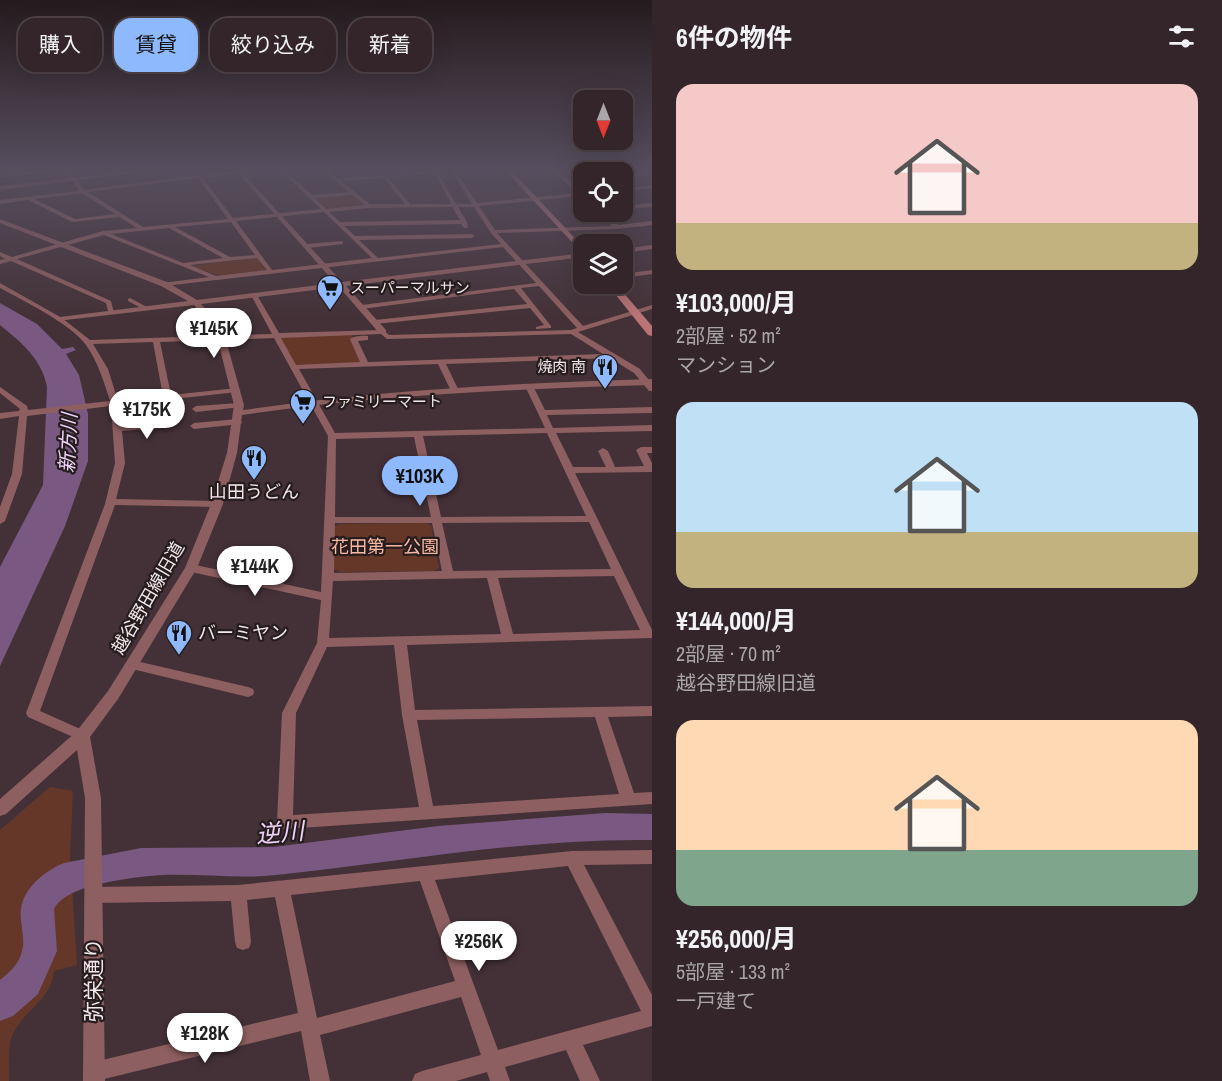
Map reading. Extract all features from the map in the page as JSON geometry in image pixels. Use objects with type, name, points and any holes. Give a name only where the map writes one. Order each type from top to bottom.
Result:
[{"type":"main road","points":[[551,218],[573,242]]},
{"type":"main road","points":[[620,294],[652,333]]},
{"type":"street","points":[[69,218],[74,221],[94,218]]},
{"type":"street","points":[[126,218],[142,228]]},
{"type":"street","points":[[0,262],[103,233],[247,218]]},
{"type":"street","points":[[283,218],[385,334]]},
{"type":"street","points":[[334,218],[377,260]]},
{"type":"street","points":[[462,218],[478,248]]},
{"type":"street","points":[[484,218],[504,245],[582,330]]},
{"type":"street","points":[[0,220],[164,284],[195,302],[213,322],[221,337],[237,390],[239,413]]},
{"type":"street","points":[[232,220],[271,272]]},
{"type":"street","points":[[340,224],[464,222]]},
{"type":"street","points":[[611,222],[617,227]]},
{"type":"street","points":[[493,232],[617,227],[652,223]]},
{"type":"street","points":[[169,226],[229,259]]},
{"type":"street","points":[[103,233],[216,278]]},
{"type":"street","points":[[354,238],[472,236]]},
{"type":"street","points":[[308,246],[341,243]]},
{"type":"street","points":[[164,284],[504,245]]},
{"type":"street","points":[[633,249],[652,247]]},
{"type":"street","points":[[0,254],[109,302],[111,313]]},
{"type":"street","points":[[184,264],[259,255]]},
{"type":"street","points":[[60,319],[573,256]]},
{"type":"street","points":[[633,275],[652,272]]},
{"type":"street","points":[[362,307],[540,284]]},
{"type":"street","points":[[0,285],[60,319],[88,342],[104,369],[115,403],[120,463],[111,502],[33,713],[82,736]]},
{"type":"street","points":[[365,364],[354,339],[385,334],[549,327],[516,287]]},
{"type":"street","points":[[254,295],[332,436],[328,578],[322,643],[289,713],[285,822],[652,798]]},
{"type":"street","points":[[130,300],[147,309]]},
{"type":"street","points":[[375,322],[531,306]]},
{"type":"street","points":[[88,342],[221,337],[572,332],[652,307]]},
{"type":"street","points":[[572,332],[608,356],[637,371],[651,385]]},
{"type":"street","points":[[156,339],[167,397]]},
{"type":"street","points":[[294,367],[608,356]]},
{"type":"street","points":[[441,362],[455,391]]},
{"type":"street","points":[[194,426],[239,413],[313,402],[455,391],[651,385]]},
{"type":"street","points":[[322,643],[650,634],[530,388]]},
{"type":"street","points":[[0,389],[24,408],[17,474],[0,521]]},
{"type":"street","points":[[0,416],[237,390]]},
{"type":"street","points":[[196,409],[239,413]]},
{"type":"street","points":[[542,412],[652,410]]},
{"type":"street","name":"越谷野田線旧道","points":[[0,809],[82,736],[132,665],[191,568],[217,504],[239,413]]},
{"type":"street","points":[[118,429],[173,424]]},
{"type":"street","points":[[332,436],[652,429]]},
{"type":"street","points":[[418,434],[448,575]]},
{"type":"street","points":[[569,470],[651,469],[641,450],[652,450]]},
{"type":"street","points":[[603,451],[612,470]]},
{"type":"street","points":[[111,502],[217,504]]},
{"type":"street","points":[[328,520],[593,519]]},
{"type":"street","points":[[191,568],[325,597]]},
{"type":"street","points":[[328,578],[618,572]]},
{"type":"street","points":[[492,574],[508,637]]},
{"type":"street","points":[[400,641],[409,715],[426,812]]},
{"type":"street","points":[[132,665],[248,692]]},
{"type":"street","points":[[409,715],[652,711]]},
{"type":"street","points":[[600,712],[628,798]]},
{"type":"street","name":"弥栄通り","points":[[82,736],[92,783],[94,1077]]},
{"type":"street","points":[[93,887],[238,893],[572,858],[652,857]]},
{"type":"street","points":[[422,1081],[571,1039],[651,1011],[572,858]]},
{"type":"street","points":[[425,874],[500,1081]]},
{"type":"street","points":[[282,889],[320,1081]]},
{"type":"street","points":[[238,893],[243,942]]},
{"type":"street","points":[[94,1077],[466,987]]},
{"type":"street","points":[[571,1039],[590,1081]]},
{"type":"green space","points":[[257,258],[266,270],[220,276],[191,266]]},
{"type":"green space","points":[[352,333],[365,364],[294,367],[276,336]]},
{"type":"green space","name":"花田第一公園","points":[[426,523],[431,526],[439,568],[434,571],[341,572],[334,569],[334,527],[340,524]]},
{"type":"green space","points":[[50,787],[73,791],[70,855],[77,965],[54,971],[48,990],[13,1034],[9,1050],[9,1081],[0,1081],[0,830]]},
{"type":"water","name":"新方川","points":[[0,303],[37,324],[62,349],[73,347],[76,350],[66,354],[79,375],[88,414],[88,461],[65,526],[0,666],[0,567],[43,485],[47,387],[40,368],[29,352],[0,325]]},
{"type":"waterway","name":"逆川","points":[[0,1003],[26,982],[40,951],[37,908],[44,894],[64,878],[141,862],[274,861],[438,840],[605,826],[652,827]]},
{"type":"place","name":"スーパーマルサン","points":[[330,311]]},
{"type":"place","name":"焼肉 南","points":[[605,390]]},
{"type":"place","name":"ファミリーマート","points":[[303,425]]},
{"type":"place","name":"山田うどん","points":[[254,481]]},
{"type":"place","name":"バーミヤン","points":[[179,656]]}]
